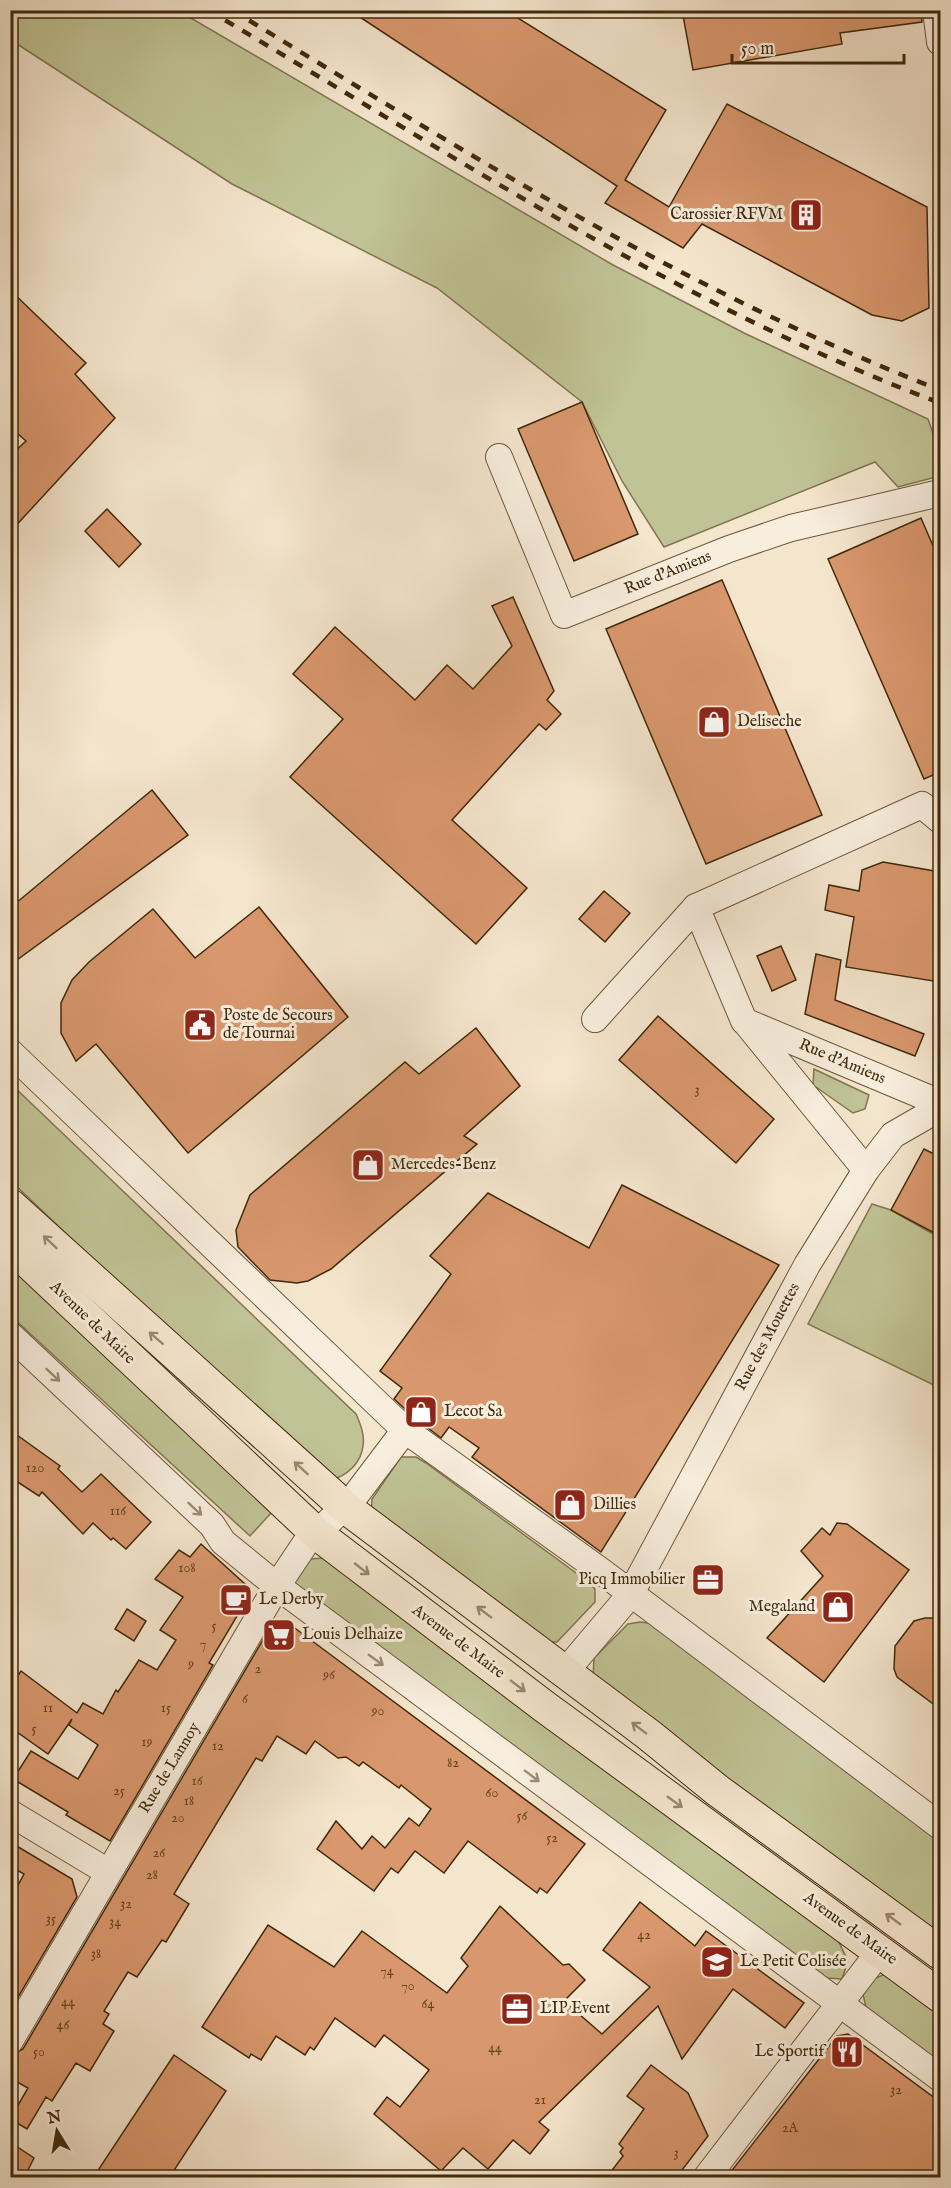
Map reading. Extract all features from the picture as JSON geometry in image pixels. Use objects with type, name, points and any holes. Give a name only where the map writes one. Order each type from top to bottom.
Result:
[{"type":"main road","name":"Avenue de Maire","points":[[10,1205],[345,1508],[565,1672],[717,1790],[940,1953]]},
{"type":"main road","name":"Avenue de Maire","points":[[10,1245],[316,1533],[536,1700],[940,1996]]},
{"type":"street","points":[[936,10],[940,42]]},
{"type":"street","name":"Rue d'Amiens","points":[[499,457],[564,615],[729,549],[791,528],[940,493]]},
{"type":"street","points":[[595,1019],[696,907],[922,805],[940,820]]},
{"type":"street","name":"Rue d'Amiens","points":[[696,907],[744,1021],[866,1170]]},
{"type":"street","name":"Rue d'Amiens","points":[[744,1021],[940,1103]]},
{"type":"street","points":[[10,1052],[405,1430],[601,1571],[940,1826]]},
{"type":"street","name":"Rue des Mouettes","points":[[630,1595],[807,1265],[866,1170],[893,1135],[940,1108]]},
{"type":"street","points":[[10,1335],[212,1525],[223,1542],[277,1586],[940,2078]]},
{"type":"street","name":"Rue de Lannoy","points":[[10,2041],[277,1586],[316,1533],[345,1508],[405,1430]]},
{"type":"street","points":[[565,1672],[630,1595]]},
{"type":"street","points":[[10,1813],[108,1872]]},
{"type":"street","points":[[706,2178],[880,1951]]},
{"type":"green space","points":[[10,11],[179,11],[613,265],[744,333],[928,419],[940,453],[940,476],[898,487],[875,462],[664,547],[622,481],[582,402],[437,288],[232,184],[11,40]]},
{"type":"green space","points":[[814,1069],[869,1095],[865,1109],[853,1113],[813,1085]]},
{"type":"green space","points":[[10,1083],[356,1414],[362,1432],[363,1446],[357,1463],[352,1468],[342,1476],[323,1479],[11,1181]]},
{"type":"green space","points":[[872,1204],[891,1210],[940,1238],[940,1388],[808,1324]]},
{"type":"green space","points":[[10,1261],[272,1512],[250,1536],[11,1316]]},
{"type":"green space","points":[[401,1457],[416,1457],[426,1463],[587,1581],[595,1589],[595,1602],[557,1642],[545,1642],[371,1515],[372,1499]]},
{"type":"green space","points":[[324,1558],[835,1934],[848,1961],[842,1979],[827,1978],[294,1583],[309,1559]]},
{"type":"green space","points":[[649,1623],[940,1840],[940,1940],[593,1679],[594,1658],[628,1624]]},
{"type":"green space","points":[[891,1975],[940,2008],[940,2065],[867,2012],[862,1990],[873,1979]]},
{"type":"building","points":[[349,10],[505,10],[666,110],[625,180],[669,207],[727,104],[927,207],[929,308],[902,321],[872,315],[702,224],[683,248],[605,203],[617,186]]},
{"type":"building","points":[[682,10],[921,10],[922,22],[840,33],[842,44],[693,70]]},
{"type":"building","points":[[10,290],[86,363],[75,374],[115,418],[10,532],[10,456],[26,441],[10,427]]},
{"type":"building","points":[[582,402],[638,534],[574,561],[518,429]]},
{"type":"building","points":[[107,509],[141,544],[119,567],[85,531]]},
{"type":"building","points":[[921,518],[940,562],[940,772],[924,779],[828,559]]},
{"type":"building","name":"Deliseche","points":[[722,580],[822,815],[706,864],[606,629]]},
{"type":"building","points":[[513,597],[554,691],[547,700],[561,714],[546,730],[539,724],[452,820],[527,888],[476,944],[290,777],[343,719],[293,674],[335,627],[415,700],[447,665],[473,689],[512,646],[492,606]]},
{"type":"building","points":[[152,790],[188,835],[10,965],[10,908]]},
{"type":"building","points":[[883,862],[940,872],[940,937],[933,981],[846,967],[854,917],[825,910],[829,885],[859,891],[862,870]]},
{"type":"building","points":[[604,891],[630,913],[605,942],[579,919]]},
{"type":"building","name":"Poste de Secours de Tournai","points":[[259,907],[348,1017],[188,1153],[96,1044],[76,1061],[61,1033],[61,1003],[72,980],[89,962],[153,909],[195,958]]},
{"type":"building","points":[[781,946],[796,980],[772,991],[757,956]]},
{"type":"building","points":[[816,954],[841,960],[835,1000],[924,1034],[915,1056],[805,1014]]},
{"type":"building","points":[[658,1016],[774,1119],[736,1163],[619,1060]]},
{"type":"building","name":"Mercedes-Benz","points":[[476,1028],[520,1086],[464,1136],[477,1144],[331,1269],[308,1281],[297,1283],[270,1280],[238,1247],[236,1230],[250,1195],[405,1062],[419,1074]]},
{"type":"building","points":[[924,1149],[940,1157],[940,1236],[891,1210]]},
{"type":"building","points":[[622,1185],[779,1265],[601,1552],[472,1457],[479,1448],[449,1427],[441,1438],[415,1418],[394,1399],[402,1388],[380,1371],[451,1274],[430,1256],[488,1193],[589,1248]]},
{"type":"building","points":[[10,1430],[60,1466],[58,1469],[82,1492],[101,1474],[151,1522],[126,1549],[113,1538],[111,1540],[93,1523],[83,1534],[42,1492],[39,1496],[10,1477]]},
{"type":"building","name":"Megaland","points":[[837,1523],[847,1524],[909,1570],[824,1682],[767,1638],[823,1576],[801,1551],[822,1528],[830,1535]]},
{"type":"building","points":[[201,1544],[246,1585],[249,1596],[209,1663],[213,1665],[110,1841],[66,1815],[68,1812],[13,1779],[31,1751],[78,1779],[98,1745],[69,1725],[72,1719],[48,1754],[10,1727],[10,1668],[19,1674],[21,1671],[77,1713],[83,1703],[103,1714],[116,1690],[118,1692],[139,1660],[157,1670],[176,1640],[160,1630],[183,1597],[155,1579],[179,1550],[190,1557]]},
{"type":"building","points":[[127,1609],[146,1621],[134,1641],[115,1629]]},
{"type":"building","points":[[940,1618],[940,1709],[897,1677],[894,1669],[895,1646],[914,1621]]},
{"type":"building","points":[[284,1620],[585,1844],[547,1893],[540,1888],[537,1893],[468,1841],[444,1873],[415,1851],[398,1873],[391,1868],[374,1891],[317,1849],[336,1821],[362,1849],[372,1836],[385,1848],[409,1818],[419,1826],[431,1809],[401,1785],[399,1788],[363,1762],[359,1766],[346,1757],[338,1758],[315,1741],[306,1754],[277,1736],[262,1761],[256,1758],[174,1894],[189,1904],[166,1942],[162,1940],[137,1977],[128,1972],[104,2011],[109,2014],[103,2024],[114,2031],[90,2071],[76,2063],[52,2101],[46,2097],[27,2129],[10,2119],[28,2088],[10,2078],[10,2056],[23,2049],[274,1621]]},
{"type":"building","points":[[10,1842],[72,1879],[77,1897],[10,2011],[10,1900],[24,1874],[10,1866]]},
{"type":"building","points":[[640,1902],[695,1946],[706,1931],[804,2003],[785,2028],[733,1989],[682,2059],[658,2006],[539,2122],[549,2130],[530,2154],[513,2140],[488,2169],[463,2148],[441,2171],[374,2114],[387,2097],[400,2107],[429,2070],[384,2035],[375,2047],[335,2018],[314,2050],[310,2047],[305,2055],[276,2036],[261,2060],[251,2054],[249,2058],[202,2027],[268,1925],[334,1967],[362,1931],[447,1993],[468,1966],[461,1958],[500,1906],[563,1965],[569,1964],[585,1980],[564,2001],[602,2034],[650,1987],[603,1950]]},
{"type":"building","points":[[848,2034],[940,2102],[940,2178],[726,2178],[837,2036]]},
{"type":"building","points":[[174,2055],[226,2091],[169,2178],[93,2178]]},
{"type":"building","points":[[651,2065],[688,2093],[708,2136],[676,2178],[606,2178],[623,2156],[620,2152],[623,2148],[619,2144],[644,2109],[627,2096]]},
{"type":"building","points":[[10,2142],[34,2158],[24,2178],[10,2178]]},
{"type":"railway","points":[[208,10],[476,171],[657,273],[843,364],[940,403]]},
{"type":"railway","points":[[232,10],[491,166],[666,264],[846,351],[940,390]]},
{"type":"place","name":"Carossier RFVM","points":[[806,215]]},
{"type":"place","name":"Deliseche","points":[[714,722]]},
{"type":"place","name":"Poste de Secours de Tournai","points":[[200,1025]]},
{"type":"place","name":"Mercedes-Benz","points":[[368,1165]]},
{"type":"place","name":"Lecot Sa","points":[[421,1412]]},
{"type":"place","name":"Dillies","points":[[570,1505]]},
{"type":"place","name":"Picq Immobilier","points":[[708,1580]]},
{"type":"place","name":"Le Derby","points":[[236,1600]]},
{"type":"place","name":"Megaland","points":[[838,1607]]},
{"type":"place","name":"Louis Delhaize","points":[[279,1635]]},
{"type":"place","name":"Le Petit Colisée","points":[[717,1962]]},
{"type":"place","name":"LIP Event","points":[[517,2009]]},
{"type":"place","name":"Le Sportif","points":[[847,2052]]}]
